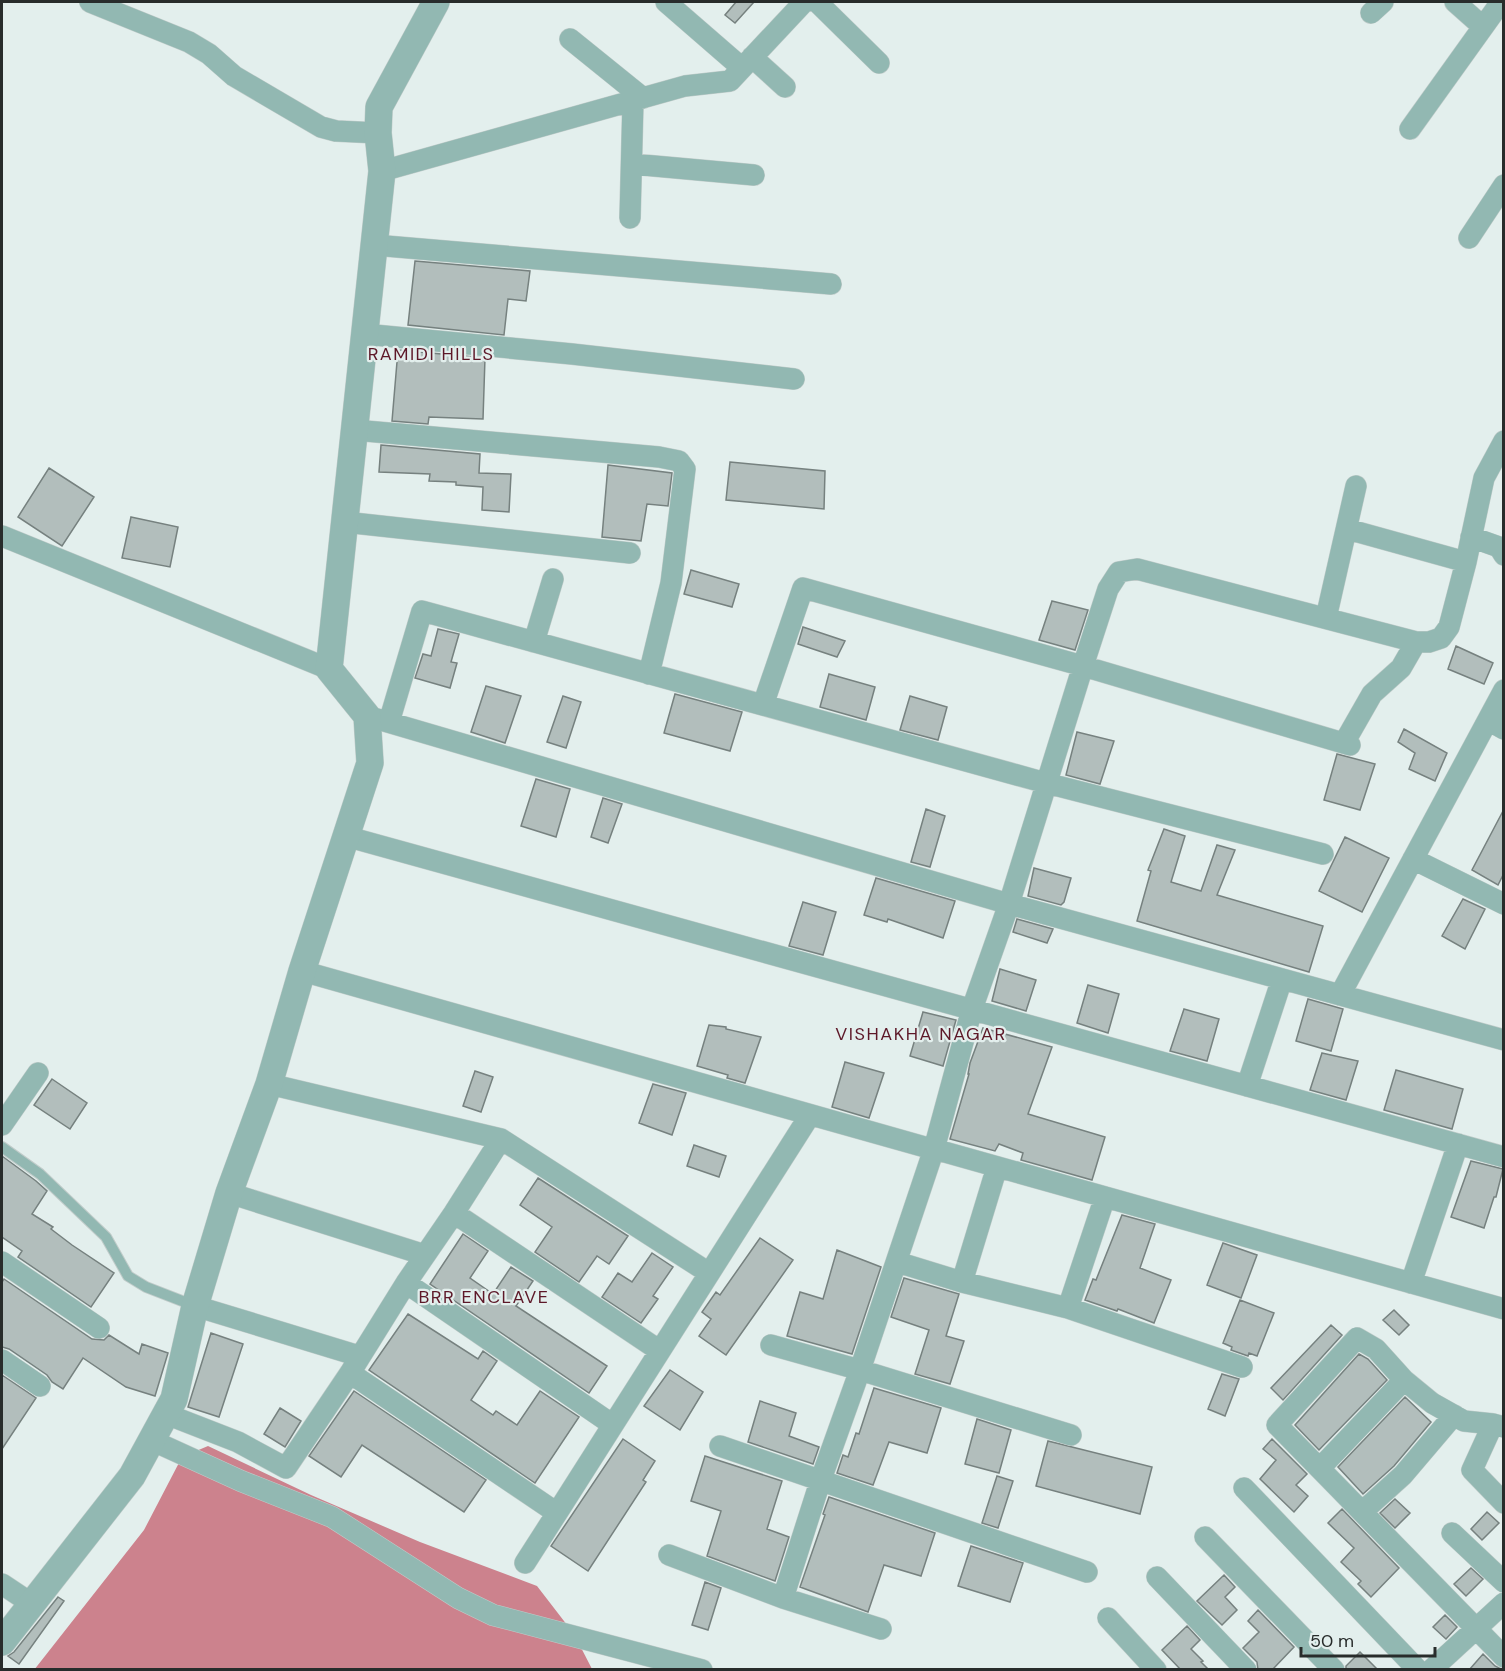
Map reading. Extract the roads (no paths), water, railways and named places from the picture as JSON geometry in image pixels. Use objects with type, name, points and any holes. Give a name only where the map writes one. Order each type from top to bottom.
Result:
[{"type":"street","points":[[90,2],[189,42],[209,54],[234,76],[321,127],[336,131],[378,133]]},
{"type":"street","points":[[329,669],[382,171],[378,133],[379,107],[436,2]]},
{"type":"street","points":[[666,2],[747,63],[785,87]]},
{"type":"street","points":[[382,171],[685,86],[730,81],[804,2]]},
{"type":"street","points":[[817,2],[879,63]]},
{"type":"street","points":[[1455,2],[1482,26]]},
{"type":"street","points":[[1410,129],[1500,2]]},
{"type":"street","points":[[570,39],[638,99]]},
{"type":"street","points":[[630,218],[638,99]]},
{"type":"street","points":[[632,164],[754,175]]},
{"type":"street","points":[[1469,238],[1503,185]]},
{"type":"street","points":[[374,245],[831,284]]},
{"type":"street","points":[[364,334],[794,379]]},
{"type":"street","points":[[354,430],[659,457],[679,461],[686,469],[671,583],[649,674]]},
{"type":"street","points":[[783,1598],[820,1482],[897,1262],[933,1149],[972,1009],[1009,904],[1108,589],[1119,572],[1137,569],[1416,642],[1440,639],[1449,627],[1484,478],[1503,441]]},
{"type":"street","points":[[1326,618],[1356,486]]},
{"type":"street","points":[[344,522],[630,553]]},
{"type":"street","points":[[1347,529],[1466,562]]},
{"type":"street","points":[[2,536],[329,669],[378,719],[1009,904],[1503,1040]]},
{"type":"street","points":[[1471,537],[1499,548],[1503,555]]},
{"type":"street","points":[[534,642],[553,579]]},
{"type":"street","points":[[763,705],[803,588],[1083,666],[1347,744],[1372,694],[1401,668],[1416,642]]},
{"type":"street","points":[[2,1642],[132,1476],[174,1399],[195,1306],[229,1192],[269,1083],[302,971],[370,763],[378,719],[422,611],[1047,783],[1323,854]]},
{"type":"street","points":[[1340,995],[1413,859],[1496,725],[1503,690]]},
{"type":"street","points":[[345,836],[1503,1157]]},
{"type":"street","points":[[1413,859],[1503,904]]},
{"type":"street","points":[[302,971],[1503,1309]]},
{"type":"street","points":[[1247,1086],[1282,979]]},
{"type":"street","points":[[2,1125],[38,1073]]},
{"type":"street","points":[[269,1083],[501,1139],[709,1273]]},
{"type":"street","points":[[525,1563],[810,1115]]},
{"type":"street","points":[[166,1414],[238,1442],[286,1468],[501,1139]]},
{"type":"street","points":[[1411,1283],[1458,1144]]},
{"type":"street","points":[[962,1282],[997,1167]]},
{"type":"street","points":[[229,1192],[425,1255]]},
{"type":"street","points":[[1068,1308],[1105,1197]]},
{"type":"street","points":[[454,1214],[660,1351]]},
{"type":"street","points":[[2,1262],[99,1328]]},
{"type":"street","points":[[897,1262],[962,1282],[1068,1308],[1242,1367]]},
{"type":"street","points":[[406,1283],[613,1425]]},
{"type":"street","points":[[195,1306],[355,1364],[557,1512]]},
{"type":"street","points":[[1503,1503],[1472,1470],[1498,1426],[1464,1421],[1432,1403],[1404,1380],[1376,1349],[1357,1338],[1277,1425],[1503,1657]]},
{"type":"street","points":[[771,1345],[1071,1435]]},
{"type":"street","points":[[2,1360],[40,1386]]},
{"type":"street","points":[[1320,1468],[1404,1380]]},
{"type":"street","points":[[1362,1512],[1403,1475],[1454,1415]]},
{"type":"street","points":[[151,1440],[241,1481],[332,1517],[458,1598],[493,1615],[702,1670]]},
{"type":"street","points":[[720,1446],[1087,1572]]},
{"type":"street","points":[[1244,1488],[1418,1670]]},
{"type":"street","points":[[1452,1533],[1503,1582]]},
{"type":"street","points":[[1205,1537],[1334,1670]]},
{"type":"street","points":[[669,1555],[783,1598],[881,1629]]},
{"type":"street","points":[[1157,1577],[1246,1670]]},
{"type":"street","points":[[2,1584],[32,1604]]},
{"type":"street","points":[[1431,1670],[1503,1603]]},
{"type":"street","points":[[1108,1618],[1156,1670]]},
{"type":"lane","points":[[2,1147],[40,1174],[106,1237],[128,1276],[146,1287],[195,1306]]},
{"type":"district","name":"RAMIDI HILLS","points":[[431,354]]},
{"type":"district","name":"VISHAKHA NAGAR","points":[[921,1034]]},
{"type":"district","name":"BRR ENCLAVE","points":[[484,1297]]}]
